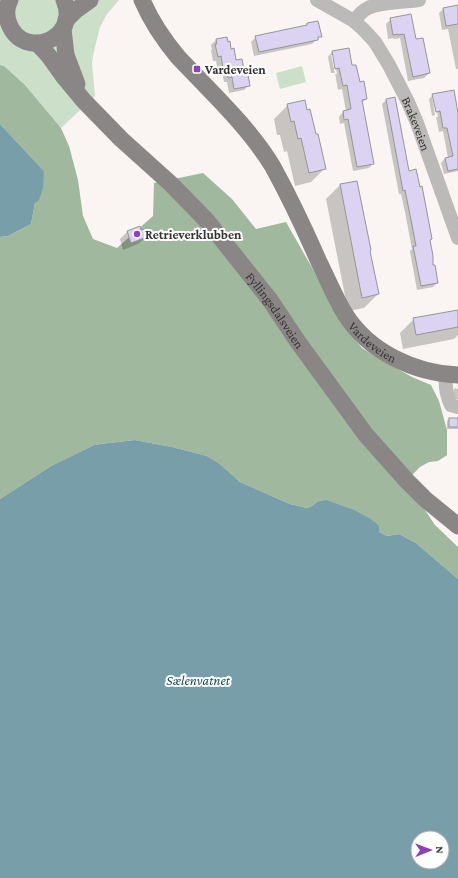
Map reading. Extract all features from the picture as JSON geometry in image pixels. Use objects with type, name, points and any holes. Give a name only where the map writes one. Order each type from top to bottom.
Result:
[{"type":"main road","points":[[10,0],[7,11],[7,20],[11,28]]},
{"type":"main road","name":"Fyllingsdalsveien","points":[[64,0],[67,12],[64,25],[66,55],[84,101]]},
{"type":"main road","points":[[0,13],[16,35],[22,40],[37,43],[44,42],[52,40],[58,35],[76,10],[90,0]]},
{"type":"main road","name":"Vardeveien","points":[[142,0],[154,24],[168,46],[242,125],[260,147],[293,206],[334,294],[345,315],[353,325],[365,338],[389,355],[425,371],[452,375]]},
{"type":"main road","name":"Fyllingsdalsveien","points":[[37,43],[84,101],[121,139],[171,184],[208,222],[270,300],[366,434],[407,481],[458,526]]},
{"type":"street","name":"Brakeveien","points":[[317,0],[354,21],[364,30],[389,65],[408,102],[458,238]]},
{"type":"street","points":[[354,21],[367,8],[419,0]]},
{"type":"street","name":"Vardeveien","points":[[452,375],[445,386],[451,405],[458,407]]},
{"type":"green space","points":[[0,0],[119,0],[107,14],[100,27],[94,51],[92,63],[95,96],[61,128],[25,85],[4,66],[0,65]]},
{"type":"green space","points":[[0,65],[4,66],[25,85],[61,128],[69,146],[78,180],[83,216],[93,239],[117,248],[153,216],[154,183],[203,173],[232,199],[256,229],[286,222],[348,331],[362,348],[412,377],[431,385],[439,401],[447,430],[447,455],[438,461],[429,462],[420,467],[411,476],[411,489],[435,525],[458,547],[458,579],[416,543],[399,534],[387,536],[317,502],[307,508],[290,504],[240,482],[220,464],[207,456],[135,440],[94,445],[51,466],[0,499],[0,237],[8,236],[31,224],[44,171],[0,124]]},
{"type":"green space","points":[[302,66],[306,82],[280,89],[276,73]]},
{"type":"water","points":[[0,124],[44,171],[43,188],[39,200],[35,203],[31,224],[8,236],[0,237]]},
{"type":"water","name":"Sælenvatnet","points":[[135,440],[172,447],[207,456],[220,464],[240,482],[290,504],[307,508],[317,502],[326,500],[354,510],[371,519],[379,526],[379,532],[387,536],[399,534],[416,543],[458,579],[458,878],[0,878],[0,499],[51,466],[94,445]]},
{"type":"building","points":[[458,5],[458,24],[446,26],[443,8]]},
{"type":"building","points":[[411,14],[416,39],[423,38],[430,73],[413,77],[404,34],[393,35],[390,18]]},
{"type":"building","points":[[318,21],[322,37],[318,37],[318,40],[259,52],[255,36],[307,25],[307,23]]},
{"type":"building","points":[[227,37],[228,42],[230,41],[231,49],[234,48],[236,60],[242,59],[244,70],[247,69],[250,86],[234,89],[232,77],[228,78],[226,67],[223,68],[221,56],[218,57],[215,44],[217,44],[216,39]]},
{"type":"building","points":[[349,48],[352,65],[356,65],[360,82],[364,81],[367,99],[362,100],[374,164],[357,167],[348,119],[344,120],[343,111],[351,109],[347,85],[343,86],[339,68],[335,69],[332,51]]},
{"type":"building","points":[[454,90],[458,113],[458,169],[448,171],[445,158],[453,156],[447,128],[443,128],[440,111],[436,112],[432,94]]},
{"type":"building","points":[[395,97],[409,171],[416,169],[420,187],[422,186],[432,239],[430,240],[433,265],[435,265],[438,283],[421,286],[413,246],[416,246],[405,190],[403,191],[386,99]]},
{"type":"building","points":[[305,100],[307,110],[310,109],[316,134],[318,134],[326,169],[309,173],[301,138],[298,139],[294,121],[291,122],[287,104]]},
{"type":"building","points":[[357,181],[379,294],[362,298],[340,184]]},
{"type":"building","name":"Retrieverklubben","points":[[140,226],[141,230],[144,229],[147,237],[131,243],[127,231]]},
{"type":"building","points":[[458,310],[458,327],[416,335],[413,318]]},
{"type":"building","points":[[449,418],[458,418],[458,427],[449,427]]},
{"type":"place","name":"Vardeveien","points":[[197,69]]},
{"type":"place","name":"Retrieverklubben","points":[[137,234]]}]
